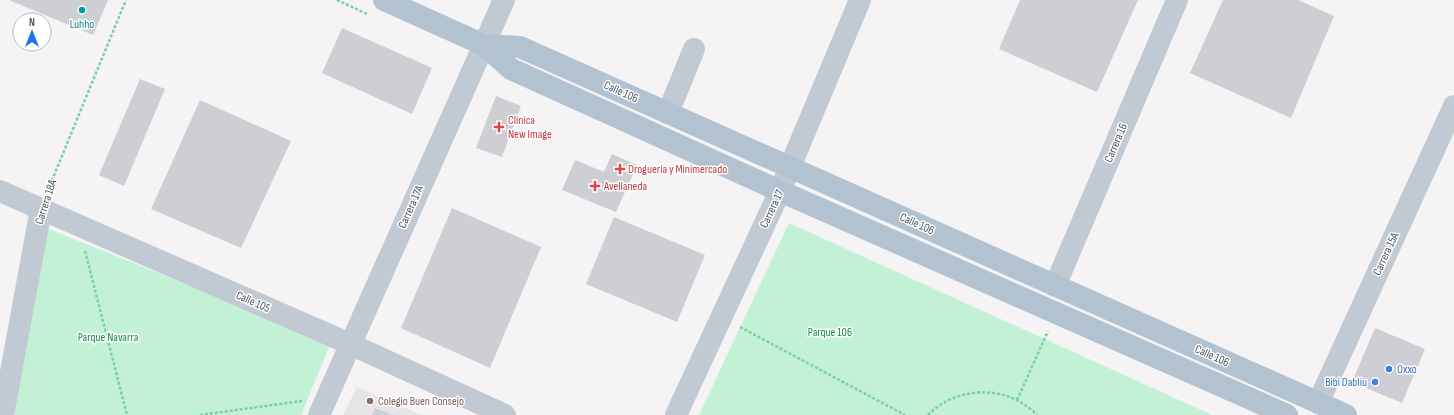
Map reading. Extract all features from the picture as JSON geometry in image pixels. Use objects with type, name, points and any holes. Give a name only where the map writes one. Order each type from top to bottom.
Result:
[{"type":"main road","name":"Calle 106","points":[[384,0],[484,45],[511,69],[780,191],[1287,415]]},
{"type":"main road","name":"Calle 106","points":[[484,45],[520,47],[1346,415]]},
{"type":"street","name":"Carrera 17A","points":[[323,407],[504,0]]},
{"type":"street","name":"Carrera 17","points":[[676,415],[791,167],[860,0]]},
{"type":"street","name":"Carrera 16","points":[[1055,286],[1177,0]]},
{"type":"street","points":[[668,113],[694,49]]},
{"type":"street","name":"Carrera 15A","points":[[1318,403],[1454,106]]},
{"type":"street","name":"Calle 105","points":[[0,191],[350,344],[505,415]]},
{"type":"street","name":"Carrera 18A","points":[[3,415],[41,209]]},
{"type":"path","name":"Carrera 18A","points":[[41,209],[126,0]]},
{"type":"path","points":[[78,225],[127,415]]},
{"type":"path","points":[[736,325],[905,415]]},
{"type":"path","points":[[1017,400],[1049,329]]},
{"type":"path","points":[[928,415],[948,400],[965,394],[982,392],[1000,394],[1017,400],[1037,415]]},
{"type":"path","points":[[200,415],[323,407]]},
{"type":"shaded area","name":"Colegio Buen Consejo","points":[[357,387],[421,415],[343,415]]},
{"type":"green space","name":"Parque 106","points":[[789,223],[1212,415],[699,415]]},
{"type":"green space","name":"Parque Navarra","points":[[46,228],[331,342],[301,415],[13,415]]},
{"type":"building","name":"Luhho","points":[[9,0],[108,0],[93,35],[52,18],[52,12],[38,12]]},
{"type":"building","points":[[1020,0],[1138,0],[1097,92],[999,49]]},
{"type":"building","points":[[1223,0],[1298,0],[1334,16],[1291,118],[1190,73]]},
{"type":"building","points":[[342,28],[432,68],[412,114],[322,73]]},
{"type":"building","points":[[140,79],[165,89],[124,186],[99,175]]},
{"type":"building","name":"Clínica New Image","points":[[496,96],[521,106],[502,157],[476,148]]},
{"type":"building","points":[[200,100],[291,141],[241,248],[151,209]]},
{"type":"building","name":"Avellaneda","points":[[612,154],[637,165],[616,212],[562,190],[575,160],[604,172]]},
{"type":"building","points":[[452,208],[541,247],[490,368],[401,328]]},
{"type":"building","points":[[614,217],[705,255],[677,322],[586,284]]},
{"type":"building","points":[[1375,328],[1425,349],[1402,403],[1352,382]]},
{"type":"building","points":[[375,408],[393,415],[372,415]]},
{"type":"place","name":"Luhho","points":[[82,10]]},
{"type":"place","name":"Clínica New Image","points":[[499,127]]},
{"type":"place","name":"Drogueria y Minimercado","points":[[620,169]]},
{"type":"place","name":"Avellaneda","points":[[595,186]]},
{"type":"place","name":"Oxxo","points":[[1389,369]]},
{"type":"place","name":"Bibi Dabliu","points":[[1375,382]]},
{"type":"place","name":"Colegio Buen Consejo","points":[[370,401]]}]
